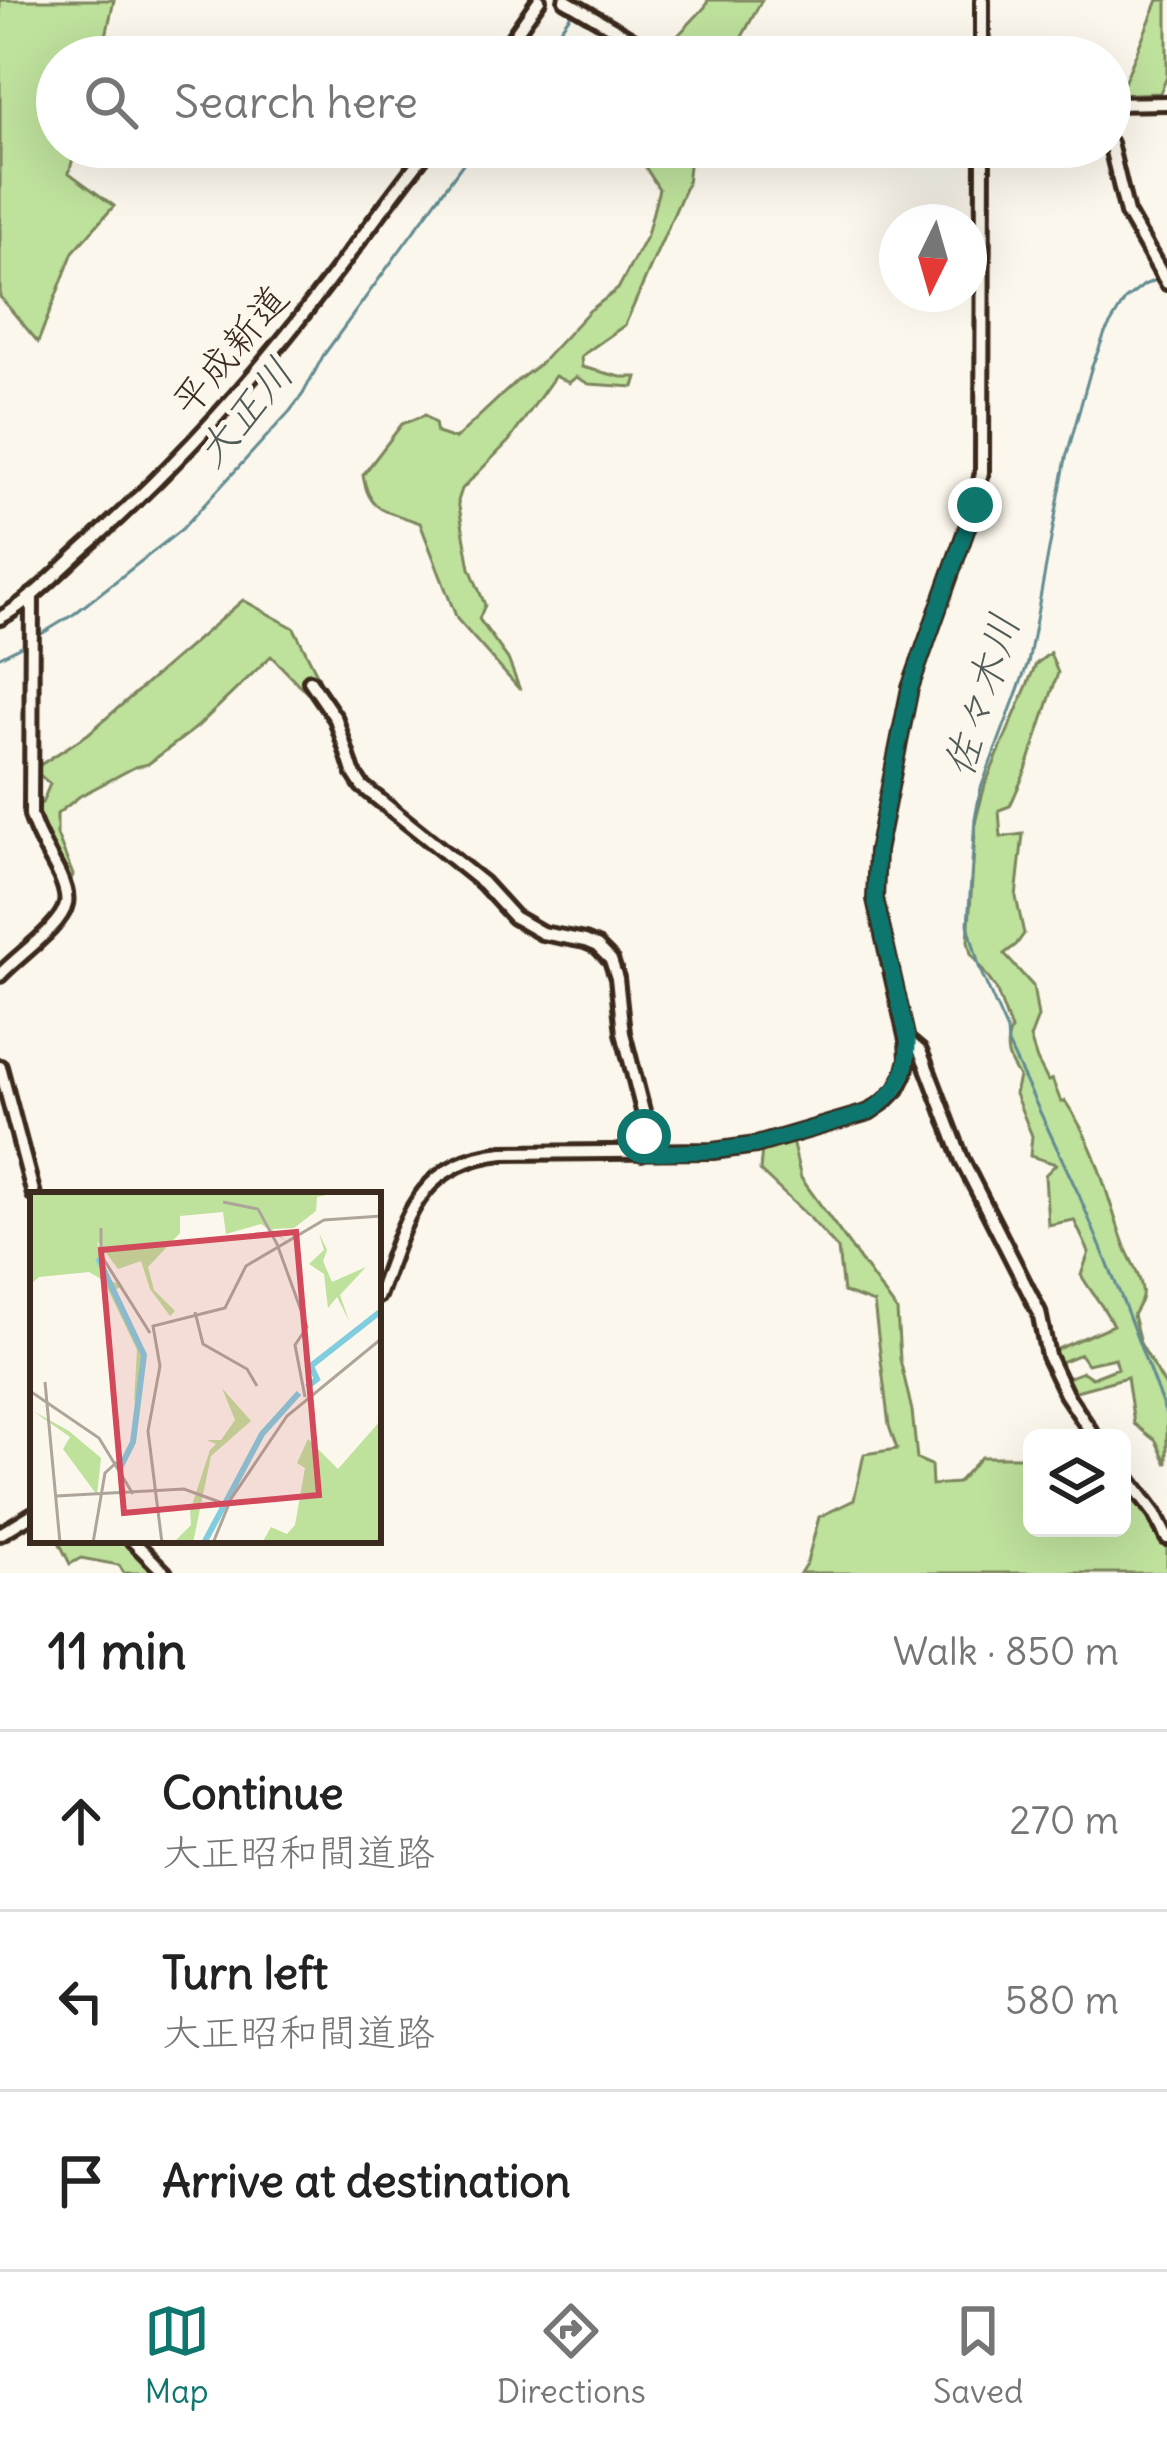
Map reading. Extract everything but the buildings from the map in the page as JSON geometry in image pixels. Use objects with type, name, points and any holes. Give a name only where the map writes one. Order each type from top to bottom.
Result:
[{"type":"street","points":[[514,36],[539,0]]},
{"type":"street","points":[[566,0],[626,36]]},
{"type":"street","points":[[982,0],[982,36]]},
{"type":"street","points":[[1131,104],[1167,103]]},
{"type":"street","name":"平成新道","points":[[0,618],[32,595],[150,486],[280,344],[414,168]]},
{"type":"street","points":[[381,1289],[417,1199],[442,1173],[482,1156],[712,1151],[756,1145],[869,1112],[897,1089],[908,1059],[908,1040],[875,899],[876,863],[910,688],[975,505],[982,472],[983,168]]},
{"type":"street","points":[[1116,168],[1127,212],[1165,280]]},
{"type":"street","points":[[0,975],[64,912],[67,901],[31,814],[32,595]]},
{"type":"street","points":[[310,680],[336,719],[362,786],[483,883],[514,917],[542,933],[597,946],[611,960],[643,1111],[642,1153]]},
{"type":"street","points":[[908,1040],[926,1063],[962,1160],[1040,1312],[1056,1375],[1089,1429]]},
{"type":"street","points":[[0,1066],[33,1192]]},
{"type":"street","points":[[1131,1482],[1167,1538]]},
{"type":"street","points":[[0,1534],[30,1516]]},
{"type":"street","points":[[135,1543],[165,1573]]},
{"type":"green space","points":[[0,0],[114,0],[106,36],[36,36],[36,168],[70,168],[69,173],[114,206],[73,252],[38,342],[0,297]]},
{"type":"green space","points":[[708,0],[762,0],[742,36],[677,36]]},
{"type":"green space","points":[[1158,0],[1167,0],[1167,77],[1160,93],[1131,94],[1131,66]]},
{"type":"green space","points":[[646,168],[689,168],[687,184],[625,325],[581,356],[582,367],[637,377],[634,387],[589,384],[576,377],[569,383],[555,376],[509,441],[462,489],[458,501],[470,568],[485,605],[479,619],[508,659],[520,690],[457,619],[420,523],[375,504],[363,475],[402,424],[425,415],[435,423],[437,433],[455,439],[618,289],[647,235],[659,189]]},
{"type":"green space","points":[[243,600],[294,628],[319,678],[320,690],[314,696],[307,693],[271,656],[197,727],[148,764],[80,796],[57,814],[57,835],[73,875],[70,882],[36,827],[34,806],[42,803],[50,784],[36,772],[37,767],[88,734]]},
{"type":"green space","points":[[1050,653],[1058,673],[1026,770],[1010,806],[999,810],[1001,837],[1023,834],[1016,897],[1024,934],[1004,954],[1033,986],[1038,1017],[1030,1038],[1037,1060],[1085,1136],[1139,1278],[1142,1296],[1133,1315],[1140,1343],[1167,1389],[1167,1464],[1156,1441],[1134,1424],[1127,1377],[1069,1393],[1061,1380],[1083,1372],[1092,1378],[1118,1368],[1115,1358],[1087,1364],[1080,1354],[1056,1364],[1053,1351],[1113,1325],[1081,1275],[1089,1252],[1074,1220],[1048,1225],[1045,1175],[1056,1164],[1030,1156],[1032,1136],[1015,1094],[1019,1077],[1008,1054],[1011,1030],[996,989],[971,954],[968,941],[976,819],[985,785],[1036,664]]},
{"type":"green space","points":[[792,1141],[801,1178],[897,1311],[917,1459],[931,1465],[932,1485],[957,1483],[981,1457],[1023,1457],[1023,1537],[1131,1537],[1131,1488],[1167,1532],[1167,1573],[800,1573],[819,1517],[854,1500],[864,1454],[897,1449],[889,1426],[874,1303],[843,1292],[838,1249],[760,1171],[762,1148]]},
{"type":"green space","points":[[60,1543],[130,1543],[160,1573],[124,1573],[119,1565],[81,1558],[70,1564]]},
{"type":"waterway","name":"大正川","points":[[555,36],[574,10]]},
{"type":"waterway","name":"大正川","points":[[38,636],[74,614],[182,529],[290,411],[323,356],[460,168]]},
{"type":"waterway","name":"佐々木川","points":[[1158,279],[1125,300],[1091,369],[1066,458],[1028,663],[981,788],[968,924],[1008,1044],[1079,1195],[1167,1417]]},
{"type":"waterway","name":"大正川","points":[[0,657],[25,644]]},
{"type":"route","points":[[644,1136],[642,1153],[756,1145],[869,1112],[897,1089],[908,1059],[908,1040],[875,899],[877,850],[910,688],[975,505]]}]
